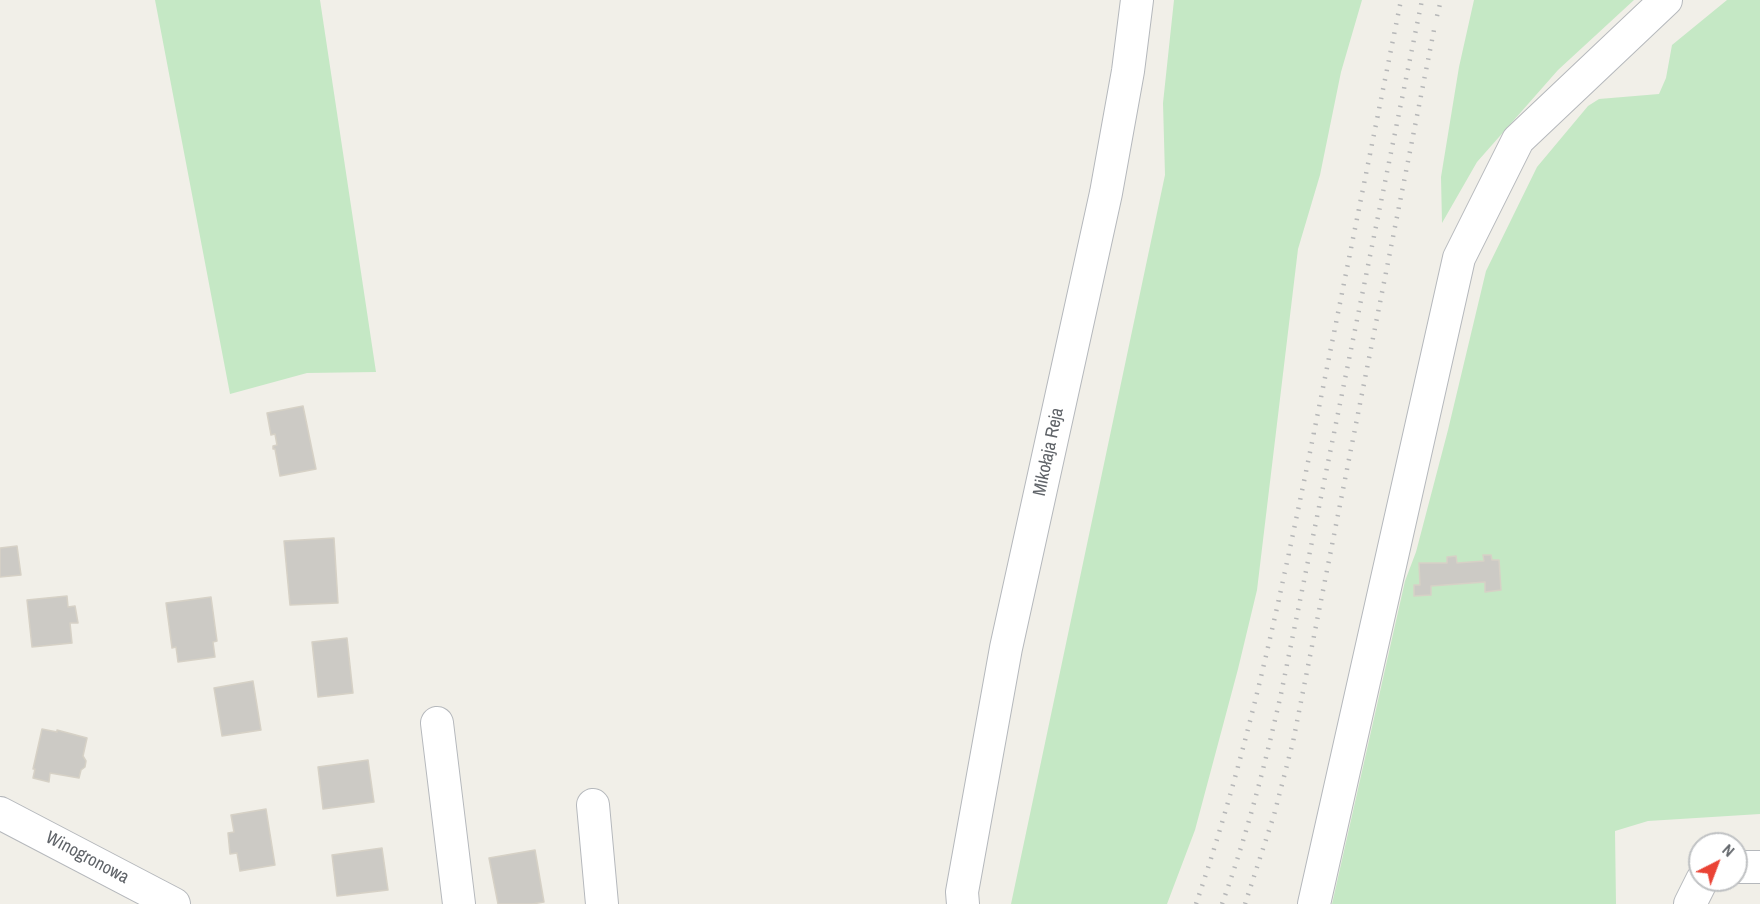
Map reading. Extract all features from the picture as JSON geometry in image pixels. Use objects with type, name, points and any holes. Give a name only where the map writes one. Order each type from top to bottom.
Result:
[{"type":"street","name":"Mikołaja Reja","points":[[963,904],[962,892],[1006,648],[1106,193],[1128,71],[1137,0]]},
{"type":"street","points":[[1314,904],[1459,258],[1518,140],[1666,0]]},
{"type":"street","points":[[437,723],[459,904]]},
{"type":"street","points":[[593,804],[602,904]]},
{"type":"street","name":"Winogronowa","points":[[0,813],[174,904]]},
{"type":"green space","points":[[155,0],[320,0],[376,372],[307,373],[230,394]]},
{"type":"green space","points":[[1174,0],[1362,0],[1341,72],[1320,175],[1298,249],[1257,590],[1195,830],[1167,904],[1011,904],[1165,175],[1163,103]]},
{"type":"green space","points":[[1474,0],[1634,0],[1558,70],[1477,162],[1442,223],[1441,177],[1459,67]]},
{"type":"green space","points":[[1727,0],[1760,0],[1760,814],[1648,821],[1615,831],[1616,904],[1332,904],[1405,581],[1416,552],[1448,430],[1486,271],[1537,167],[1588,106],[1599,99],[1659,94],[1666,78],[1672,45]]},
{"type":"building","points":[[303,406],[316,469],[280,476],[275,449],[273,449],[273,446],[277,445],[275,434],[271,435],[267,413]]},
{"type":"building","points":[[334,538],[338,603],[290,605],[284,541]]},
{"type":"building","points":[[17,546],[21,575],[0,577],[0,548]]},
{"type":"building","points":[[1483,555],[1491,555],[1492,560],[1499,560],[1501,590],[1485,592],[1485,582],[1431,586],[1431,595],[1414,596],[1414,585],[1420,585],[1419,563],[1447,563],[1447,557],[1456,556],[1457,563],[1484,561]]},
{"type":"building","points":[[67,596],[68,607],[75,606],[78,623],[70,623],[72,643],[32,647],[27,600]]},
{"type":"building","points":[[211,597],[217,641],[213,642],[215,657],[178,662],[176,647],[172,648],[166,603]]},
{"type":"building","points":[[347,638],[353,693],[318,697],[312,642]]},
{"type":"building","points":[[253,681],[261,730],[222,736],[214,688]]},
{"type":"building","points":[[42,729],[57,732],[57,730],[87,738],[83,756],[86,761],[85,767],[81,770],[79,778],[50,773],[49,782],[33,778]]},
{"type":"building","points":[[368,760],[374,802],[323,809],[318,767]]},
{"type":"building","points":[[266,809],[275,865],[240,871],[237,853],[230,854],[228,833],[234,832],[231,815]]},
{"type":"building","points":[[382,848],[388,890],[337,896],[332,855]]},
{"type":"building","points":[[535,850],[544,902],[498,904],[489,858]]},
{"type":"railway","points":[[1196,904],[1245,740],[1272,629],[1401,0]]},
{"type":"railway","points":[[1222,904],[1255,800],[1281,694],[1422,0]]},
{"type":"railway","points":[[1437,16],[1441,0]]},
{"type":"railway","points":[[1245,904],[1274,815],[1293,742],[1434,30]]}]
